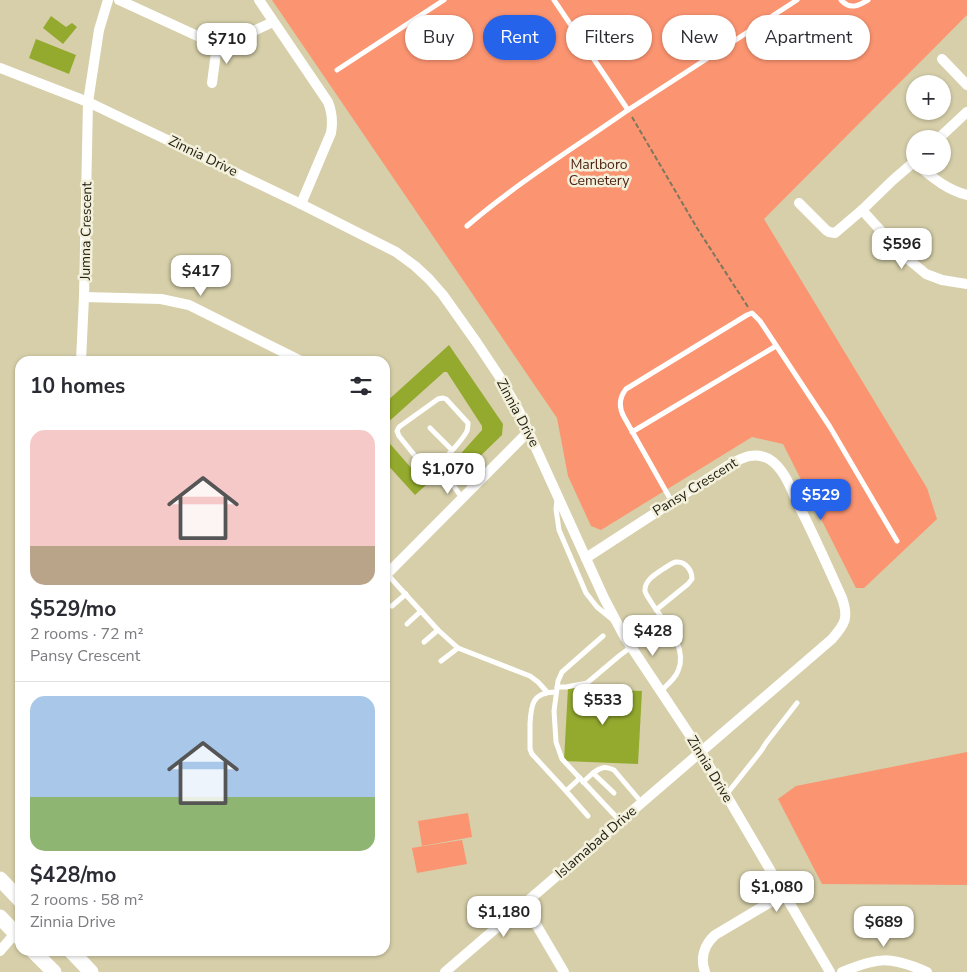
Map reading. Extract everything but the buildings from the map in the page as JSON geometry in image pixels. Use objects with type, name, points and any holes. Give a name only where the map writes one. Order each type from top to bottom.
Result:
[{"type":"main road","points":[[0,879],[15,895]]},
{"type":"main road","points":[[0,917],[15,930]]},
{"type":"main road","points":[[38,956],[54,972]]},
{"type":"main road","points":[[76,956],[91,972]]},
{"type":"street","name":"Jumna Crescent","points":[[81,356],[88,102],[99,30],[108,0]]},
{"type":"street","points":[[119,0],[217,45],[227,44],[273,22]]},
{"type":"street","points":[[259,0],[328,102],[331,110],[331,132],[300,204]]},
{"type":"street","points":[[212,83],[217,45]]},
{"type":"street","points":[[942,59],[967,85]]},
{"type":"street","name":"Zinnia Drive","points":[[0,68],[88,102],[300,204],[396,252],[429,279],[477,342],[511,395],[617,623],[701,752],[830,972]]},
{"type":"street","points":[[948,130],[967,112]]},
{"type":"street","points":[[799,203],[826,230],[832,233],[838,231],[906,170]]},
{"type":"street","points":[[929,175],[950,189],[967,195]]},
{"type":"street","points":[[862,210],[902,254],[926,274],[942,280],[967,284]]},
{"type":"street","points":[[84,297],[161,299],[189,306],[291,356]]},
{"type":"street","points":[[390,571],[529,431]]},
{"type":"street","name":"Pansy Crescent","points":[[586,558],[742,457],[756,455],[768,459],[776,465],[787,483],[813,533],[842,598],[845,620],[832,639],[701,752]]},
{"type":"street","name":"Islamabad Drive","points":[[446,972],[701,752]]},
{"type":"street","points":[[705,972],[703,960],[708,941],[784,894]]},
{"type":"street","points":[[524,904],[564,972]]},
{"type":"street","points":[[0,951],[15,937]]},
{"type":"street","points":[[842,972],[868,962],[883,960],[902,962],[926,972]]},
{"type":"lane","points":[[337,70],[444,0]]},
{"type":"lane","points":[[554,0],[628,110]]},
{"type":"lane","points":[[468,226],[508,193],[628,110],[797,0]]},
{"type":"lane","points":[[841,0],[844,4],[854,7],[868,0]]},
{"type":"lane","points":[[672,502],[621,412],[623,393],[626,389],[752,313],[760,321],[830,427],[897,541]]},
{"type":"lane","points":[[632,432],[776,346]]},
{"type":"lane","points":[[438,399],[446,399],[468,423],[466,432],[452,450],[432,468],[424,467],[399,436],[399,427],[438,399]]},
{"type":"lane","points":[[430,428],[452,450]]},
{"type":"lane","points":[[438,464],[474,487]]},
{"type":"lane","points":[[438,464],[462,498]]},
{"type":"lane","points":[[558,495],[556,510],[559,530],[586,592],[596,607],[617,623]]},
{"type":"lane","points":[[656,610],[692,579],[689,568],[683,563],[672,564],[652,577],[645,588],[645,592],[656,610],[677,641],[680,654],[681,662],[678,671],[661,691]]},
{"type":"lane","points":[[390,579],[438,630],[458,648],[530,676],[548,692]]},
{"type":"lane","points":[[392,606],[406,594]]},
{"type":"lane","points":[[407,624],[421,611]]},
{"type":"lane","points":[[424,642],[438,630]]},
{"type":"lane","points":[[603,636],[562,672],[558,681],[554,711],[556,742],[562,759],[620,821]]},
{"type":"lane","points":[[588,816],[532,754],[530,749],[532,704],[536,698],[548,692],[587,683],[631,647]]},
{"type":"lane","points":[[441,661],[458,648]]},
{"type":"lane","points":[[725,795],[798,703]]},
{"type":"lane","points":[[566,791],[602,767],[614,770],[642,803]]},
{"type":"lane","points":[[593,773],[614,793]]},
{"type":"path","points":[[628,110],[697,228],[752,313]]},
{"type":"green space","name":"Marlboro Cemetery","points":[[272,0],[967,0],[967,15],[764,219],[927,488],[937,519],[864,588],[856,588],[783,444],[752,437],[601,530],[591,526],[568,476],[557,418]]},
{"type":"green space","points":[[967,752],[967,885],[822,884],[778,799],[796,786]]},
{"type":"green space","points":[[468,813],[472,837],[422,846],[418,821]]},
{"type":"green space","points":[[462,840],[467,864],[417,873],[412,848]]}]
